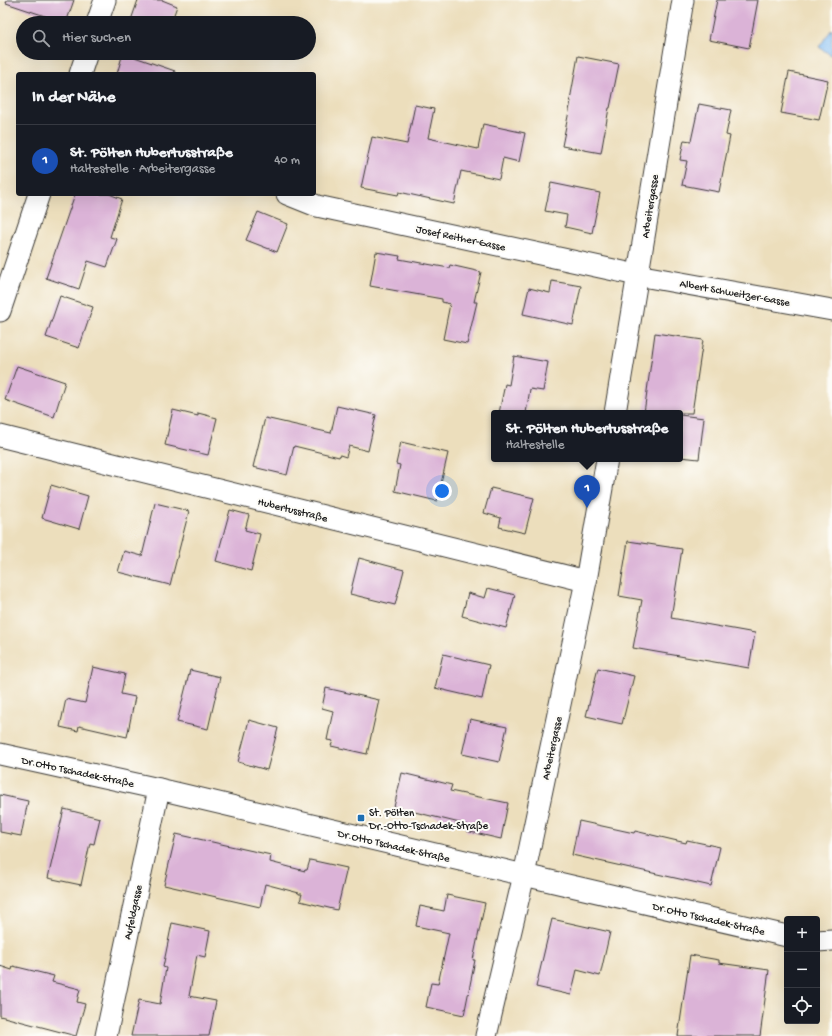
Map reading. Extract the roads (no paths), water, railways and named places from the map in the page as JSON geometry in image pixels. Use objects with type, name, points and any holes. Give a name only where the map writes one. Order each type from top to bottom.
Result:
[{"type":"street","points":[[99,16],[105,0]]},
{"type":"street","name":"Arbeitergasse","points":[[615,410],[683,0]]},
{"type":"street","points":[[81,72],[85,60]]},
{"type":"street","points":[[0,311],[38,196]]},
{"type":"street","name":"Josef Reither-Gasse","points":[[292,196],[317,206],[637,275]]},
{"type":"street","name":"Albert Schweitzer-Gasse","points":[[637,275],[832,310]]},
{"type":"street","name":"Hubertusstraße","points":[[0,436],[586,581]]},
{"type":"street","name":"Arbeitergasse","points":[[486,1036],[524,875],[586,581],[606,462]]},
{"type":"street","name":"Dr.Otto Tschadek-Straße","points":[[0,754],[159,789],[784,935]]},
{"type":"street","name":"Aufeldgasse","points":[[106,1036],[159,789]]},
{"type":"street","points":[[820,940],[832,940]]},
{"type":"water","points":[[832,29],[832,56],[819,47]]},
{"type":"place","name":"St. Pölten Hubertusstraße","points":[[587,508]]},
{"type":"place","name":"St. Pölten Dr.-Otto-Tschadek-Straße","points":[[361,818]]}]
